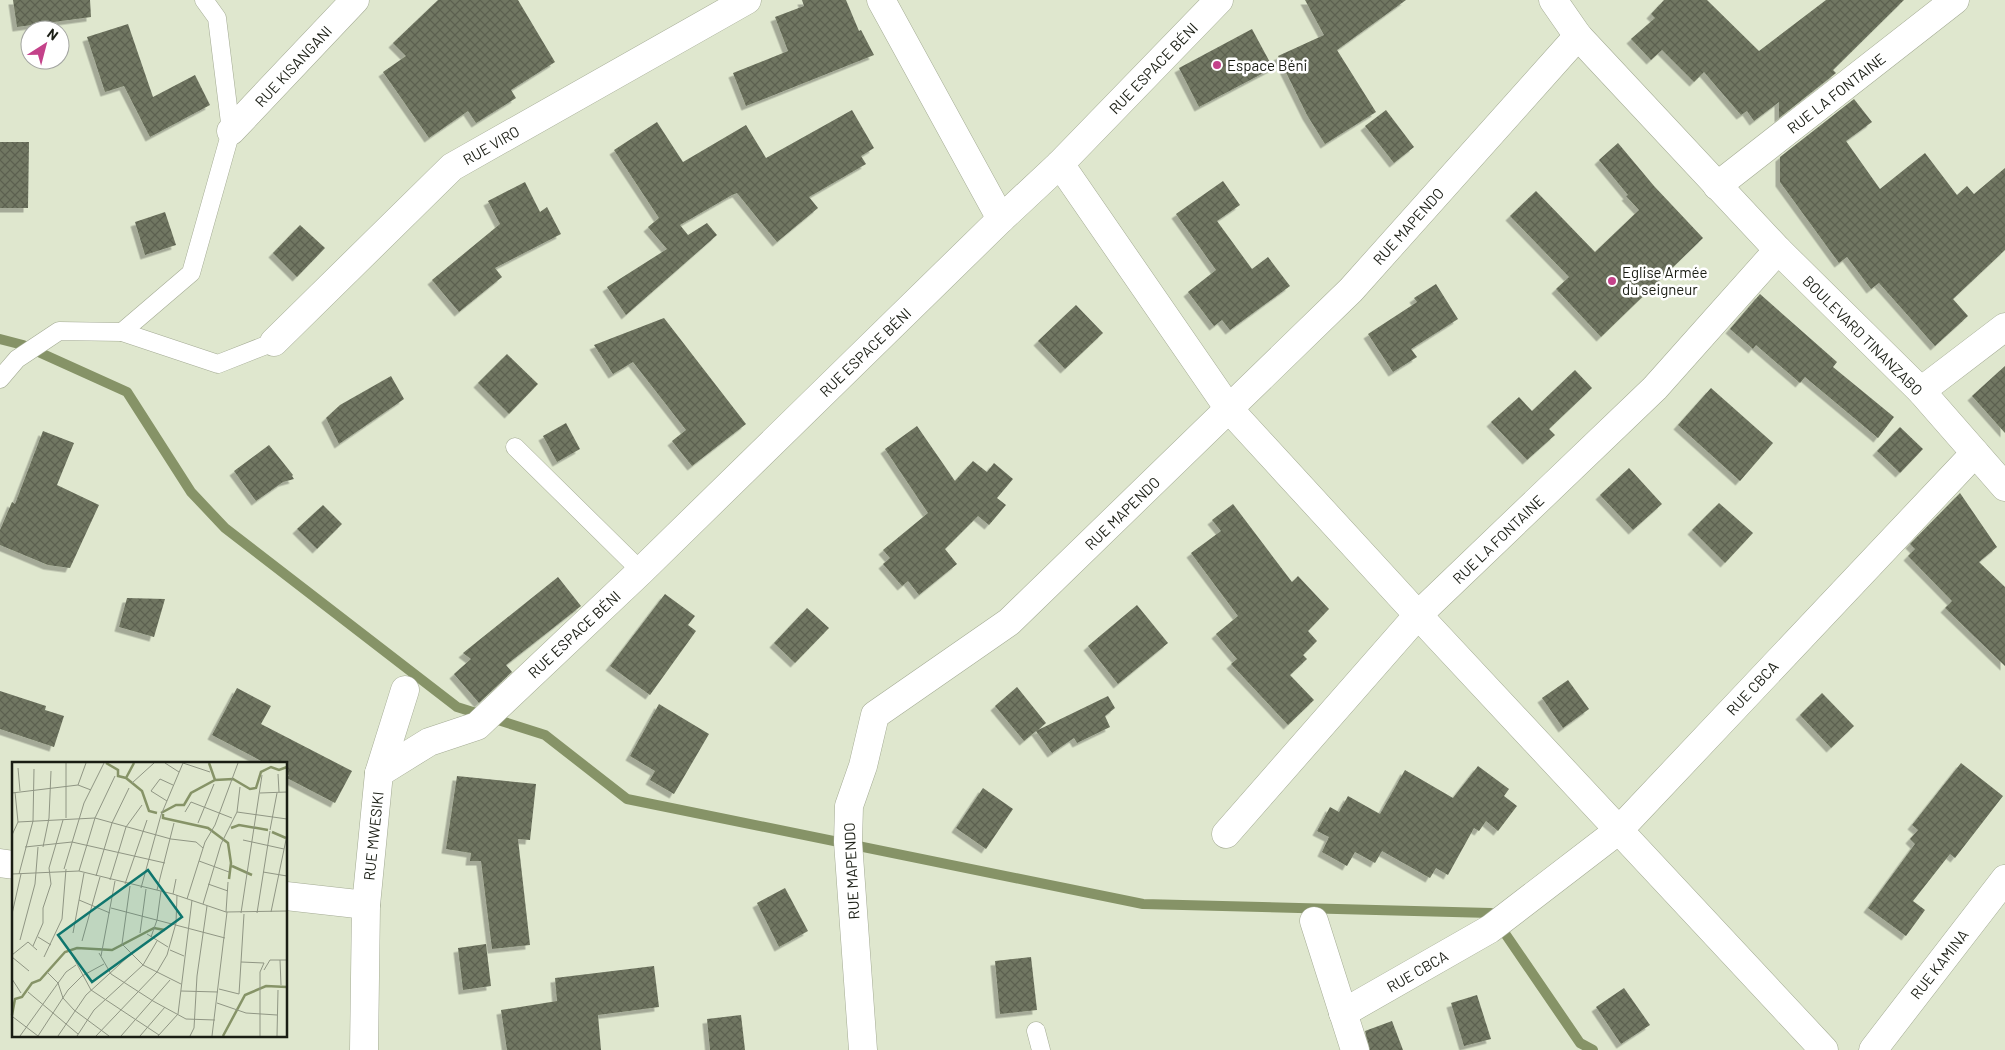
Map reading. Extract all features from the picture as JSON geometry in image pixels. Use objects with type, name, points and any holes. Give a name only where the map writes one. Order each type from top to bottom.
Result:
[{"type":"street","name":"RUE KISANGANI","points":[[231,131],[355,0]]},
{"type":"street","name":"RUE VIRO","points":[[274,342],[452,167],[748,0]]},
{"type":"street","points":[[881,0],[1001,219]]},
{"type":"street","name":"RUE ESPACE BÉNI","points":[[379,773],[429,742],[477,726],[641,571],[1001,219],[1060,164],[1219,0]]},
{"type":"street","name":"BOULEVARD TINANZABO","points":[[1553,0],[1578,36],[1778,250],[1921,391],[2005,488]]},
{"type":"street","name":"RUE LA FONTAINE","points":[[1717,186],[1956,0]]},
{"type":"street","name":"RUE MAPENDO","points":[[863,1050],[848,842],[848,806],[863,766],[876,715],[1010,622],[1351,290],[1578,36]]},
{"type":"street","points":[[1060,164],[1229,409],[1418,615],[1824,1050]]},
{"type":"street","name":"RUE LA FONTAINE","points":[[1226,834],[1418,615],[1655,388],[1778,250]]},
{"type":"street","points":[[1921,391],[2005,327]]},
{"type":"street","name":"RUE CBCA","points":[[1344,1013],[1490,929],[1619,830],[1975,453]]},
{"type":"street","name":"RUE MWESIKI","points":[[364,1050],[366,905],[379,773],[405,690]]},
{"type":"street","name":"RUE KAMINA","points":[[1873,1050],[2005,879]]},
{"type":"street","points":[[288,896],[366,905]]},
{"type":"street","points":[[1314,921],[1355,1050]]},
{"type":"lane","points":[[122,332],[190,273],[231,131],[217,18],[204,0]]},
{"type":"lane","points":[[0,379],[17,359],[59,332],[122,332],[218,364],[274,342]]},
{"type":"lane","points":[[515,447],[641,571]]},
{"type":"lane","points":[[1036,1031],[1041,1050]]},
{"type":"building","points":[[13,0],[90,0],[91,17],[69,20],[20,20],[20,27],[17,27]]},
{"type":"building","points":[[438,0],[518,0],[555,62],[511,90],[516,98],[476,123],[468,111],[429,138],[383,72],[406,56],[393,43]]},
{"type":"building","points":[[802,0],[846,0],[859,31],[861,30],[874,55],[746,106],[733,73],[788,51],[775,17],[804,6]]},
{"type":"building","points":[[1305,0],[1406,0],[1337,50],[1376,112],[1325,144],[1307,115],[1278,56],[1324,35]]},
{"type":"building","points":[[1664,0],[1707,0],[1759,51],[1826,0],[1904,0],[1833,70],[1836,73],[1779,118],[1779,102],[1754,121],[1747,111],[1741,115],[1704,72],[1694,82],[1662,50],[1651,60],[1631,39],[1655,18],[1651,14]]},
{"type":"building","points":[[128,24],[153,97],[195,75],[210,105],[150,137],[124,86],[105,92],[87,37]]},
{"type":"building","points":[[1252,29],[1273,68],[1199,107],[1179,68]]},
{"type":"building","points":[[1854,99],[1872,122],[1846,141],[1880,189],[1925,153],[1957,195],[1967,186],[1974,194],[2005,168],[2005,250],[1953,299],[1968,316],[1935,346],[1879,283],[1871,289],[1847,257],[1839,263],[1780,182],[1780,157]]},
{"type":"building","points":[[852,110],[874,148],[861,156],[866,164],[809,197],[818,208],[777,242],[737,193],[732,195],[680,225],[688,235],[707,223],[717,235],[626,315],[607,287],[667,249],[648,227],[659,218],[614,150],[657,122],[683,162],[746,125],[766,158]]},
{"type":"building","points":[[1386,110],[1414,147],[1394,163],[1365,126]]},
{"type":"building","points":[[0,142],[29,142],[28,208],[0,208]]},
{"type":"building","points":[[1618,143],[1654,186],[1703,238],[1601,337],[1556,289],[1569,277],[1510,216],[1536,191],[1595,252],[1639,210],[1599,160]]},
{"type":"building","points":[[1223,181],[1240,205],[1217,221],[1252,269],[1268,257],[1290,286],[1230,330],[1222,320],[1214,326],[1188,292],[1216,270],[1176,214]]},
{"type":"building","points":[[525,182],[540,212],[547,207],[561,234],[495,268],[502,277],[459,312],[432,280],[500,224],[488,201]]},
{"type":"building","points":[[165,212],[176,245],[145,255],[135,222]]},
{"type":"building","points":[[300,225],[325,248],[297,277],[273,253]]},
{"type":"building","points":[[1436,284],[1458,319],[1411,349],[1417,357],[1393,372],[1368,334],[1417,302],[1414,298]]},
{"type":"building","points":[[1760,294],[1837,362],[1833,367],[1894,417],[1878,438],[1805,377],[1800,383],[1756,345],[1753,349],[1730,329]]},
{"type":"building","points":[[1076,305],[1103,333],[1065,369],[1038,341]]},
{"type":"building","points":[[664,318],[746,424],[692,466],[672,441],[686,430],[633,362],[613,374],[594,345]]},
{"type":"building","points":[[507,354],[538,384],[509,414],[478,383]]},
{"type":"building","points":[[2005,366],[2005,433],[1972,396]]},
{"type":"building","points":[[1575,370],[1592,388],[1549,429],[1555,435],[1527,460],[1491,422],[1519,397],[1532,411]]},
{"type":"building","points":[[391,376],[404,399],[339,444],[326,418],[340,405]]},
{"type":"building","points":[[1711,388],[1773,443],[1740,481],[1678,425]]},
{"type":"building","points":[[566,423],[580,449],[557,462],[543,436]]},
{"type":"building","points":[[917,426],[955,481],[973,461],[987,472],[994,463],[1013,479],[997,498],[1006,505],[989,525],[978,516],[945,549],[957,564],[919,595],[908,581],[902,586],[883,564],[890,558],[883,550],[928,513],[885,449]]},
{"type":"building","points":[[1900,427],[1923,449],[1900,473],[1877,451]]},
{"type":"building","points":[[43,431],[74,443],[57,485],[99,505],[70,568],[48,565],[0,545],[0,530],[12,502],[15,504]]},
{"type":"building","points":[[269,445],[293,475],[294,479],[283,482],[256,501],[234,471]]},
{"type":"building","points":[[1629,468],[1662,504],[1633,530],[1600,495]]},
{"type":"building","points":[[1960,493],[1997,547],[1979,562],[2005,587],[2005,666],[1945,608],[1952,601],[1908,556],[1915,549],[1910,544]]},
{"type":"building","points":[[1719,503],[1753,533],[1725,563],[1692,530]]},
{"type":"building","points":[[1233,504],[1292,582],[1298,576],[1329,609],[1308,631],[1317,641],[1303,655],[1307,659],[1290,675],[1314,700],[1288,725],[1231,664],[1237,659],[1216,634],[1238,616],[1191,553],[1221,531],[1212,520]]},
{"type":"building","points":[[323,505],[342,524],[317,549],[297,529]]},
{"type":"building","points":[[558,577],[581,606],[506,665],[512,672],[479,703],[454,674],[471,659],[463,653]]},
{"type":"building","points":[[665,594],[695,616],[688,625],[696,631],[650,695],[610,666]]},
{"type":"building","points":[[127,598],[165,599],[154,637],[119,627]]},
{"type":"building","points":[[1137,605],[1168,643],[1118,684],[1088,646]]},
{"type":"building","points":[[807,608],[829,628],[795,663],[774,643]]},
{"type":"building","points":[[1568,680],[1589,709],[1563,728],[1542,698]]},
{"type":"building","points":[[1017,687],[1046,723],[1038,730],[1108,696],[1115,708],[1105,716],[1110,727],[1077,743],[1074,738],[1052,753],[1036,731],[1024,741],[995,706]]},
{"type":"building","points":[[237,688],[271,706],[261,724],[352,771],[335,803],[288,779],[288,762],[263,762],[212,735]]},
{"type":"building","points":[[0,691],[46,706],[45,710],[64,716],[54,747],[0,729]]},
{"type":"building","points":[[1822,693],[1854,726],[1831,748],[1800,715]]},
{"type":"building","points":[[659,704],[709,734],[674,794],[650,780],[655,771],[630,756]]},
{"type":"building","points":[[1961,763],[2003,796],[1955,858],[1950,854],[1913,901],[1925,910],[1906,936],[1868,908],[1915,844],[1910,839],[1918,830],[1912,825]]},
{"type":"building","points":[[1478,766],[1509,789],[1504,796],[1517,806],[1498,831],[1486,821],[1479,831],[1474,828],[1448,875],[1436,868],[1430,878],[1382,851],[1375,863],[1355,852],[1347,866],[1322,852],[1329,837],[1317,831],[1330,807],[1339,812],[1348,796],[1380,814],[1405,770],[1453,798]]},
{"type":"building","points":[[457,776],[536,784],[530,840],[518,839],[530,945],[492,949],[481,861],[470,861],[471,853],[446,849]]},
{"type":"building","points":[[983,788],[1013,809],[986,849],[956,828]]},
{"type":"building","points":[[785,888],[808,931],[779,947],[757,903]]},
{"type":"building","points":[[486,944],[491,986],[463,990],[458,948]]},
{"type":"building","points":[[1031,957],[1037,1010],[1000,1014],[995,961]]},
{"type":"building","points":[[654,966],[659,1007],[598,1015],[601,1050],[507,1050],[501,1010],[557,1001],[555,978]]},
{"type":"building","points":[[1624,988],[1650,1025],[1621,1044],[1596,1007]]},
{"type":"building","points":[[1477,995],[1491,1039],[1464,1046],[1451,1003]]},
{"type":"building","points":[[741,1015],[745,1050],[710,1050],[707,1019]]},
{"type":"building","points":[[1392,1021],[1403,1050],[1370,1050],[1365,1031]]},
{"type":"waterway","points":[[0,339],[23,345],[127,392],[191,492],[225,528],[457,707],[545,735],[627,799],[1143,904],[1491,913],[1580,1043],[1593,1050]]},
{"type":"place","name":"Espace Béni","points":[[1217,65]]},
{"type":"place","name":"Eglise Armée du seigneur","points":[[1612,281]]}]
